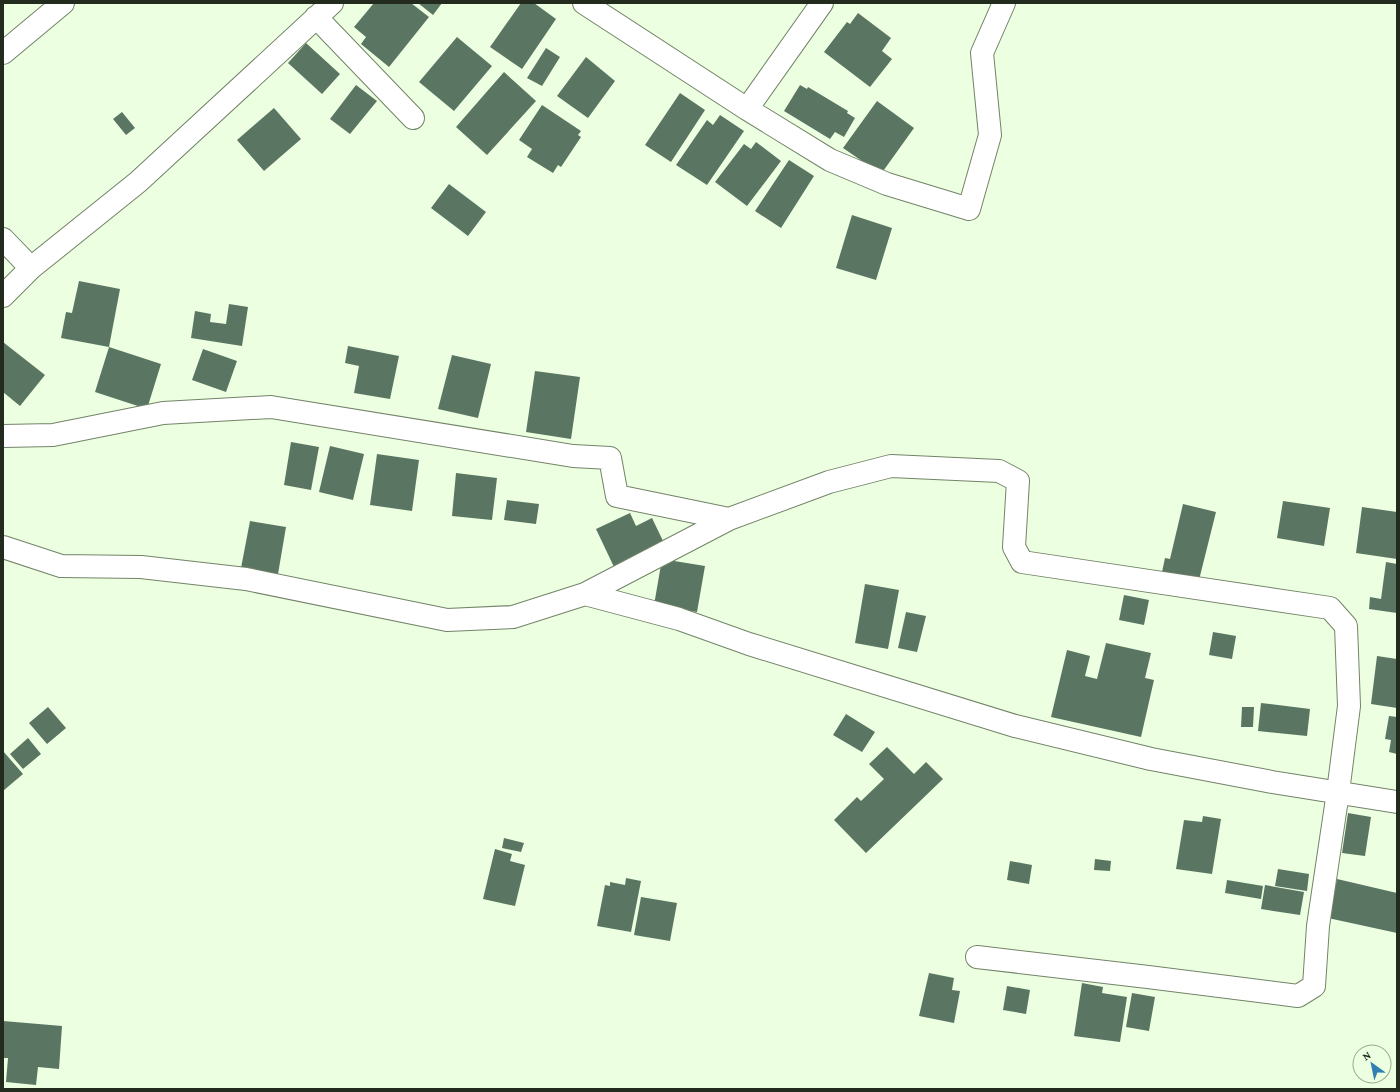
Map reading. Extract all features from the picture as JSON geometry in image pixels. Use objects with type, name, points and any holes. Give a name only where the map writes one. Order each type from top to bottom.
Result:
[{"type":"street","points":[[3,53],[63,3]]},
{"type":"street","points":[[584,3],[747,109],[830,160],[887,184],[969,209],[990,135],[982,53],[1004,3]]},
{"type":"street","points":[[747,109],[822,3]]},
{"type":"street","points":[[3,296],[31,268],[138,182],[327,7],[413,118]]},
{"type":"street","points":[[3,239],[31,268]]},
{"type":"street","points":[[3,436],[53,435],[164,413],[272,407],[573,456],[610,458],[617,496],[729,519]]},
{"type":"street","points":[[3,547],[61,566],[141,567],[246,579],[447,620],[513,617],[585,594],[729,519],[830,482],[891,466],[999,471],[1018,481],[1014,547],[1022,562],[1330,608],[1346,626],[1348,706],[1338,792],[1318,926],[1314,986],[1298,996],[978,957]]},
{"type":"street","points":[[585,594],[680,618],[749,644],[1015,726],[1151,759],[1272,782],[1397,802]]},
{"type":"building","points":[[374,3],[411,3],[429,17],[389,67],[361,44],[366,37],[354,27]]},
{"type":"building","points":[[418,3],[442,3],[433,15]]},
{"type":"building","points":[[521,3],[534,3],[556,19],[522,69],[490,47]]},
{"type":"building","points":[[858,13],[891,38],[882,51],[892,59],[870,87],[824,52],[847,22],[850,24]]},
{"type":"building","points":[[457,37],[492,66],[454,111],[419,82]]},
{"type":"building","points":[[306,43],[340,74],[322,94],[288,63]]},
{"type":"building","points":[[546,48],[560,57],[542,86],[527,78]]},
{"type":"building","points":[[586,57],[615,81],[588,118],[557,96]]},
{"type":"building","points":[[504,72],[536,101],[487,155],[456,127]]},
{"type":"building","points":[[356,85],[377,101],[350,134],[330,119]]},
{"type":"building","points":[[800,85],[807,89],[808,87],[848,111],[847,113],[855,118],[844,137],[835,132],[830,139],[784,111]]},
{"type":"building","points":[[680,93],[705,110],[671,162],[645,145]]},
{"type":"building","points":[[877,101],[914,128],[881,174],[843,148]]},
{"type":"building","points":[[542,105],[581,131],[578,135],[581,137],[561,167],[558,165],[553,173],[527,157],[532,149],[519,140]]},
{"type":"building","points":[[274,108],[301,139],[264,171],[237,140]]},
{"type":"building","points":[[122,112],[135,128],[126,135],[113,119]]},
{"type":"building","points":[[720,115],[744,131],[707,185],[676,165],[707,120],[713,125]]},
{"type":"building","points":[[756,142],[781,161],[747,206],[715,182],[744,144],[751,149]]},
{"type":"building","points":[[789,160],[814,176],[781,228],[755,211]]},
{"type":"building","points":[[449,184],[486,212],[468,236],[431,208]]},
{"type":"building","points":[[852,215],[892,228],[876,280],[836,268]]},
{"type":"building","points":[[79,281],[120,289],[109,347],[61,338],[66,312],[72,313]]},
{"type":"building","points":[[229,304],[248,307],[242,346],[191,338],[195,311],[211,314],[210,322],[226,324]]},
{"type":"building","points":[[3,342],[45,375],[20,406],[3,392]]},
{"type":"building","points":[[348,346],[399,356],[390,399],[354,393],[359,366],[345,363]]},
{"type":"building","points":[[109,347],[161,364],[147,409],[95,392]]},
{"type":"building","points":[[203,349],[237,361],[226,392],[192,380]]},
{"type":"building","points":[[452,355],[491,364],[478,418],[438,409]]},
{"type":"building","points":[[535,371],[580,377],[571,439],[526,432]]},
{"type":"building","points":[[291,442],[319,447],[311,490],[284,485]]},
{"type":"building","points":[[330,446],[364,454],[353,500],[319,492]]},
{"type":"building","points":[[377,454],[419,460],[412,511],[370,505]]},
{"type":"building","points":[[456,473],[497,478],[492,520],[452,516]]},
{"type":"building","points":[[507,500],[539,504],[536,524],[504,520]]},
{"type":"building","points":[[1283,501],[1330,508],[1324,546],[1277,538]]},
{"type":"building","points":[[1183,504],[1216,512],[1199,580],[1162,572],[1165,558],[1170,559]]},
{"type":"building","points":[[1362,507],[1397,512],[1397,559],[1356,553]]},
{"type":"building","points":[[630,513],[636,526],[652,518],[664,543],[614,567],[596,529]]},
{"type":"building","points":[[250,521],[286,527],[278,574],[241,568]]},
{"type":"building","points":[[662,559],[705,566],[697,612],[654,605]]},
{"type":"building","points":[[1386,562],[1397,564],[1397,613],[1369,609],[1370,597],[1381,599]]},
{"type":"building","points":[[865,584],[899,590],[888,649],[855,643]]},
{"type":"building","points":[[1124,595],[1149,600],[1144,625],[1119,620]]},
{"type":"building","points":[[906,612],[926,616],[917,652],[898,648]]},
{"type":"building","points":[[1213,632],[1236,636],[1232,659],[1209,655]]},
{"type":"building","points":[[1106,643],[1151,653],[1145,678],[1154,680],[1141,737],[1051,717],[1067,650],[1090,656],[1085,676],[1097,679]]},
{"type":"building","points":[[1377,656],[1397,659],[1397,708],[1371,704]]},
{"type":"building","points":[[1261,703],[1310,709],[1307,736],[1258,731]]},
{"type":"building","points":[[48,707],[66,728],[47,744],[29,723]]},
{"type":"building","points":[[1242,707],[1254,707],[1253,727],[1241,727]]},
{"type":"building","points":[[846,714],[875,732],[862,752],[833,735]]},
{"type":"building","points":[[1389,716],[1397,717],[1397,754],[1389,752],[1391,740],[1385,739]]},
{"type":"building","points":[[28,738],[41,754],[23,769],[10,754]]},
{"type":"building","points":[[887,747],[914,774],[926,762],[943,779],[866,853],[834,820],[857,797],[861,801],[884,779],[869,764]]},
{"type":"building","points":[[3,751],[23,774],[3,791]]},
{"type":"building","points":[[1348,813],[1371,817],[1365,856],[1342,853]]},
{"type":"building","points":[[1203,816],[1221,819],[1212,874],[1176,869],[1184,820],[1202,822]]},
{"type":"building","points":[[504,838],[524,843],[521,852],[502,848]]},
{"type":"building","points":[[495,849],[512,854],[510,861],[525,865],[515,906],[483,899]]},
{"type":"building","points":[[1095,859],[1111,861],[1110,871],[1094,870]]},
{"type":"building","points":[[1010,861],[1032,865],[1029,884],[1007,880]]},
{"type":"building","points":[[1278,869],[1309,874],[1307,891],[1275,886]]},
{"type":"building","points":[[626,878],[641,881],[631,932],[597,926],[605,885],[610,886],[610,882],[625,885]]},
{"type":"building","points":[[1337,879],[1397,893],[1397,933],[1328,918]]},
{"type":"building","points":[[1227,880],[1263,886],[1261,899],[1225,893]]},
{"type":"building","points":[[1265,885],[1304,892],[1300,915],[1261,909]]},
{"type":"building","points":[[641,897],[677,903],[670,941],[634,935]]},
{"type":"building","points":[[929,973],[954,978],[952,990],[960,991],[954,1023],[919,1016]]},
{"type":"building","points":[[1082,983],[1103,987],[1102,993],[1127,997],[1120,1042],[1074,1036]]},
{"type":"building","points":[[1007,986],[1030,990],[1026,1014],[1003,1010]]},
{"type":"building","points":[[1132,993],[1155,997],[1149,1031],[1126,1027]]},
{"type":"building","points":[[3,1021],[62,1026],[59,1069],[38,1067],[36,1085],[6,1082],[8,1058],[3,1058]]}]
